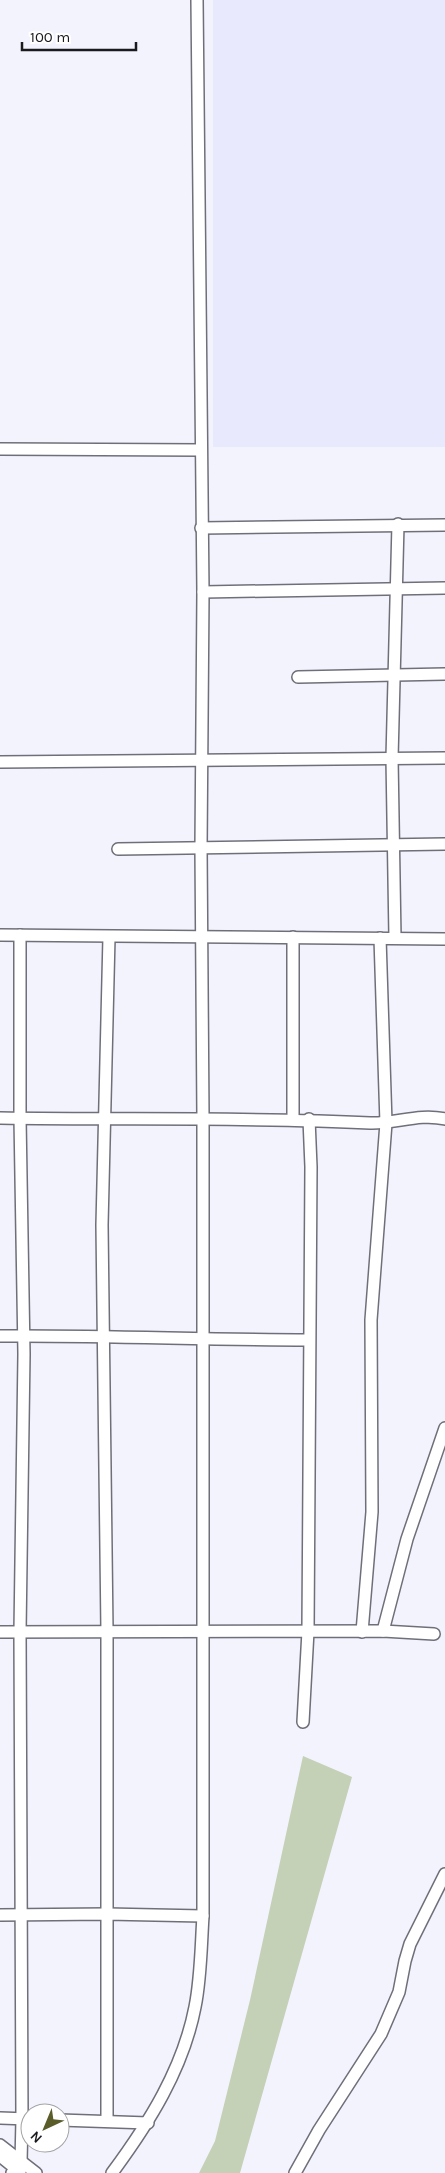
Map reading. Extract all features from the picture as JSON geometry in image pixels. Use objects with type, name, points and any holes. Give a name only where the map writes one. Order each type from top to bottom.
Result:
[{"type":"street","points":[[112,2173],[148,2123],[177,2066],[195,2009],[203,1916],[204,1632],[201,848],[203,592],[197,0]]},
{"type":"street","points":[[0,449],[201,450]]},
{"type":"street","points":[[201,528],[398,524],[445,525]]},
{"type":"street","points":[[395,938],[392,758],[398,524]]},
{"type":"street","points":[[203,592],[445,588]]},
{"type":"street","points":[[298,677],[445,674]]},
{"type":"street","points":[[0,762],[445,758]]},
{"type":"street","points":[[118,849],[445,844]]},
{"type":"street","points":[[0,935],[445,939]]},
{"type":"street","points":[[20,935],[20,1118],[24,1336],[20,1632],[26,2103]]},
{"type":"street","points":[[108,937],[102,1225],[107,1631],[108,2121]]},
{"type":"street","points":[[293,937],[293,1119]]},
{"type":"street","points":[[362,1632],[372,1512],[371,1320],[386,1123],[380,938]]},
{"type":"street","points":[[0,1118],[309,1119],[386,1123],[416,1117],[445,1119]]},
{"type":"street","points":[[303,1722],[308,1631],[311,1167],[309,1119]]},
{"type":"street","points":[[0,1336],[309,1340]]},
{"type":"street","points":[[383,1631],[407,1539],[445,1428]]},
{"type":"street","points":[[0,1632],[383,1631],[434,1634]]},
{"type":"street","points":[[295,2173],[319,2130],[381,2034],[399,1992],[410,1944],[445,1874]]},
{"type":"street","points":[[0,1915],[107,1914],[203,1916]]},
{"type":"street","points":[[0,2118],[20,2119]]},
{"type":"street","points":[[70,2120],[148,2123]]},
{"type":"street","points":[[0,2145],[18,2169]]},
{"type":"street","points":[[18,2169],[21,2153]]},
{"type":"street","points":[[0,2156],[18,2169],[36,2173]]},
{"type":"shaded area","points":[[213,0],[445,0],[445,447],[213,447]]},
{"type":"green space","points":[[303,1756],[352,1777],[240,2173],[199,2173],[215,2141],[250,2000]]}]
